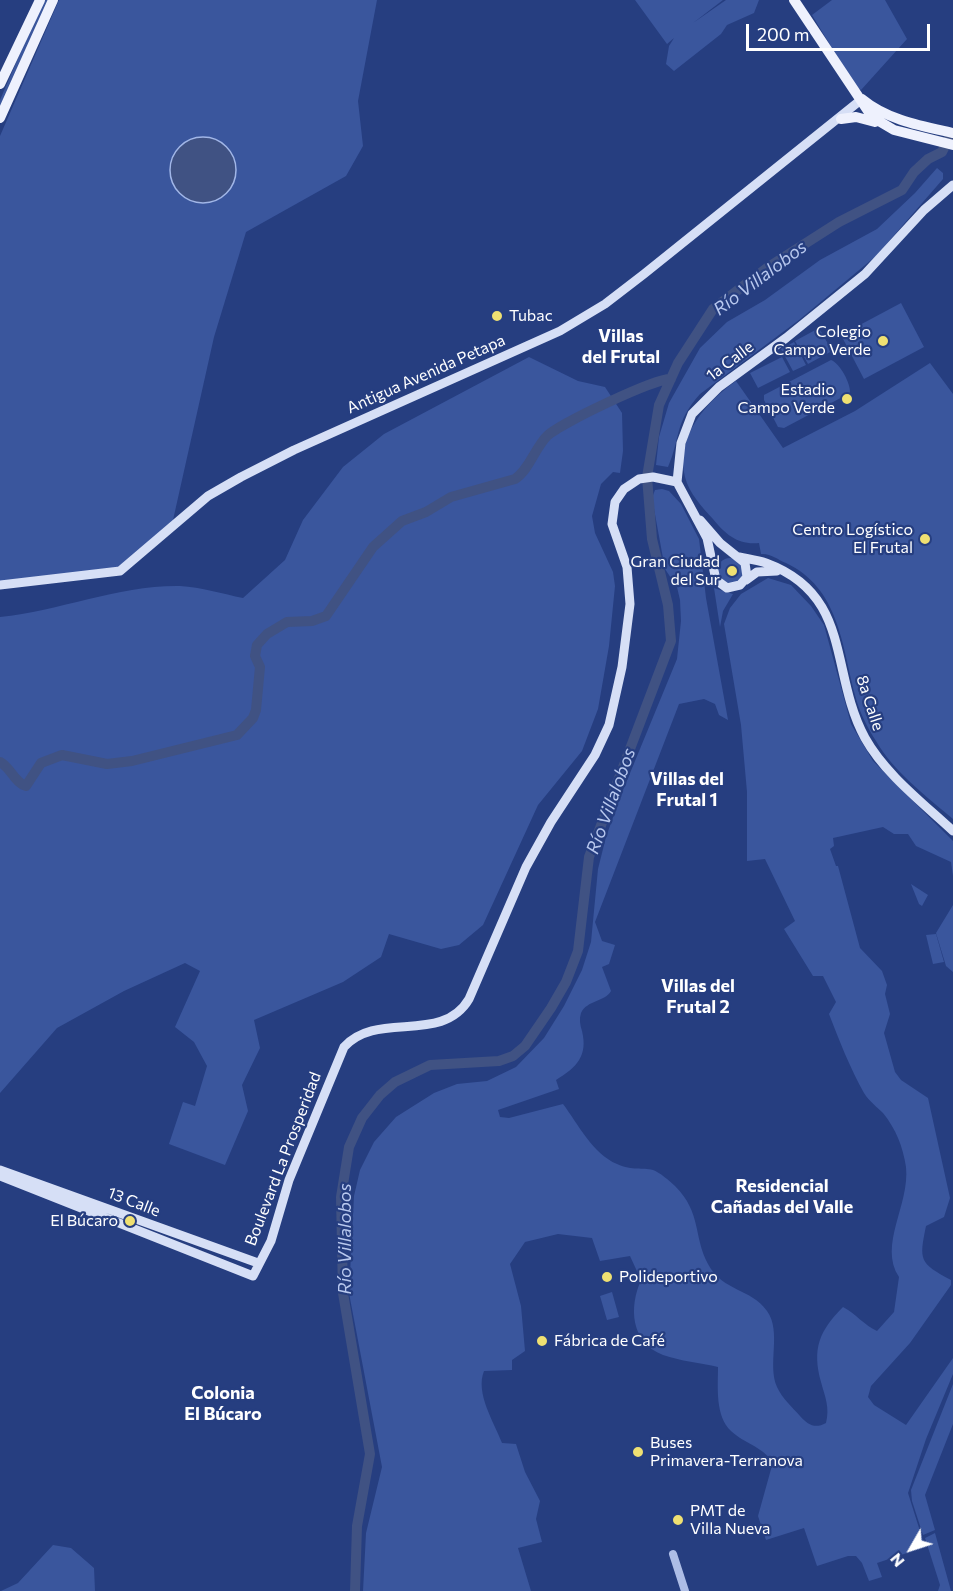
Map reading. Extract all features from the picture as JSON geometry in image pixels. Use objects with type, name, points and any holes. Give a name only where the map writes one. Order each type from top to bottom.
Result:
[{"type":"main road","points":[[0,84],[39,0]]},
{"type":"main road","points":[[0,118],[54,0]]},
{"type":"main road","points":[[794,0],[872,117],[889,128]]},
{"type":"main road","points":[[861,100],[953,145]]},
{"type":"main road","name":"Antigua Avenida Petapa","points":[[0,585],[120,571],[208,496],[241,477],[294,450],[560,331],[605,304],[841,119],[861,100]]},
{"type":"main road","points":[[841,119],[865,118],[889,128],[953,133]]},
{"type":"main road","name":"1a Calle","points":[[672,481],[684,433],[692,414],[700,405],[865,274],[924,210],[953,185]]},
{"type":"main road","name":"Boulevard La Prosperidad","points":[[253,1276],[271,1241],[289,1180],[344,1047],[355,1037],[368,1032],[440,1022],[453,1017],[464,1008],[530,860],[604,738],[622,667],[629,613],[629,573],[612,518],[615,502],[628,486],[647,477],[672,481]]},
{"type":"main road","points":[[672,481],[700,520],[747,568],[744,582]]},
{"type":"main road","points":[[700,520],[711,550],[716,580],[727,588],[735,588],[764,570],[784,572]]},
{"type":"main road","points":[[714,569],[720,558],[736,556]]},
{"type":"main road","name":"8a Calle","points":[[736,556],[762,561],[784,572],[808,589],[830,620],[852,706],[868,744],[884,764],[953,831]]},
{"type":"main road","name":"13 Calle","points":[[0,1170],[258,1263]]},
{"type":"main road","name":"13 Calle","points":[[0,1176],[253,1276]]},
{"type":"street","points":[[673,1554],[685,1591]]},
{"type":"shaded area","points":[[43,0],[50,0],[0,111],[0,100]]},
{"type":"shaded area","points":[[59,0],[377,0],[358,101],[363,146],[346,176],[246,232],[214,337],[171,529],[114,571],[0,585],[0,136]]},
{"type":"shaded area","points":[[635,0],[723,0],[693,23],[726,0],[759,0],[754,13],[727,25],[721,34],[674,71],[666,64],[669,46],[674,38],[667,44]]},
{"type":"shaded area","points":[[832,0],[885,0],[907,39],[861,90],[855,86],[812,15]]},
{"type":"shaded area","points":[[203,137],[216,140],[226,147],[233,157],[236,170],[233,183],[226,193],[216,200],[203,203],[190,200],[180,193],[173,183],[170,170],[173,157],[180,147],[190,140]]},
{"type":"shaded area","points":[[937,168],[943,173],[943,179],[876,256],[799,320],[700,394],[682,422],[668,467],[656,465],[659,437],[669,403],[700,348],[727,322],[765,300],[820,260],[877,229],[915,193]]},
{"type":"shaded area","name":"Colegio Campo Verde","points":[[901,303],[924,347],[864,379],[841,335]]},
{"type":"shaded area","points":[[819,328],[832,351],[808,364],[795,341]]},
{"type":"shaded area","name":"Colegio Campo Verde","points":[[794,342],[806,365],[793,371],[781,349]]},
{"type":"shaded area","points":[[529,357],[578,381],[605,387],[622,413],[623,451],[620,473],[613,472],[601,484],[592,516],[595,533],[613,572],[615,586],[609,646],[598,709],[582,751],[538,805],[483,925],[459,945],[441,949],[389,934],[381,957],[343,982],[254,1020],[260,1048],[242,1085],[248,1111],[225,1165],[169,1144],[183,1102],[195,1106],[207,1066],[194,1042],[175,1027],[200,971],[185,963],[124,991],[57,1028],[0,1093],[0,617],[157,587],[180,586],[204,589],[243,598],[285,560],[303,520],[343,467],[384,434]]},
{"type":"shaded area","name":"Colegio Campo Verde","points":[[782,357],[790,372],[758,388],[750,373]]},
{"type":"shaded area","points":[[831,360],[844,374],[850,393],[784,428],[778,427],[764,400],[764,395]]},
{"type":"shaded area","points":[[930,363],[953,394],[953,819],[901,773],[873,736],[857,701],[836,620],[817,587],[804,574],[786,563],[770,555],[761,554],[759,543],[739,541],[723,530],[693,494],[685,477],[683,462],[689,435],[696,422],[714,399],[736,381],[783,448],[855,411]]},
{"type":"shaded area","points":[[655,490],[669,491],[681,504],[699,539],[706,598],[728,720],[719,715],[715,704],[704,699],[679,704],[595,922],[602,941],[615,945],[609,964],[602,967],[611,991],[605,997],[587,1006],[581,1013],[582,1054],[570,1070],[556,1080],[559,1089],[498,1110],[500,1117],[509,1118],[563,1104],[593,1146],[608,1159],[628,1167],[653,1170],[673,1184],[684,1196],[689,1206],[703,1254],[714,1273],[721,1280],[753,1298],[767,1311],[773,1328],[774,1378],[784,1399],[809,1424],[818,1426],[826,1423],[827,1407],[817,1360],[820,1341],[828,1324],[843,1307],[877,1331],[894,1312],[899,1277],[893,1265],[893,1238],[904,1196],[906,1167],[901,1145],[888,1119],[864,1093],[845,1054],[829,1014],[836,1002],[823,976],[813,976],[784,929],[795,921],[765,859],[747,861],[747,792],[741,725],[724,624],[730,608],[741,594],[768,578],[791,585],[811,606],[824,625],[851,724],[873,761],[953,841],[953,876],[951,862],[916,846],[908,834],[894,834],[883,827],[833,838],[834,846],[830,849],[836,866],[838,866],[860,948],[882,971],[887,985],[885,994],[890,1014],[884,1033],[895,1072],[901,1080],[928,1098],[950,1198],[944,1217],[926,1226],[922,1254],[927,1264],[951,1280],[951,1285],[910,1343],[871,1386],[868,1397],[874,1405],[906,1425],[953,1358],[953,1374],[926,1439],[908,1493],[925,1547],[877,1563],[882,1577],[869,1581],[862,1563],[856,1556],[848,1556],[817,1566],[804,1528],[766,1540],[758,1516],[773,1462],[726,1425],[718,1401],[718,1367],[663,1355],[644,1342],[638,1333],[634,1312],[641,1280],[630,1256],[600,1261],[592,1238],[558,1234],[525,1242],[510,1264],[521,1306],[525,1351],[512,1360],[512,1370],[484,1371],[482,1380],[484,1398],[502,1443],[516,1444],[525,1472],[540,1501],[536,1519],[542,1542],[518,1548],[531,1591],[363,1591],[366,1533],[382,1467],[349,1293],[354,1196],[360,1170],[374,1142],[396,1117],[434,1093],[457,1084],[487,1081],[516,1067],[544,1038],[564,1006],[582,970],[591,942],[598,869],[606,837],[677,659],[681,621],[680,600],[677,587],[665,569],[652,498]]},
{"type":"shaded area","points":[[730,558],[739,562],[743,571],[739,580],[730,584],[721,580],[717,571],[721,562]]},
{"type":"shaded area","points":[[714,588],[733,594],[723,611],[720,627]]},
{"type":"shaded area","points":[[911,884],[928,895],[922,906],[919,904]]},
{"type":"shaded area","points":[[953,905],[953,972],[946,966],[936,933]]},
{"type":"shaded area","points":[[936,934],[944,962],[933,964],[926,935]]},
{"type":"shaded area","points":[[612,1292],[619,1317],[607,1320],[600,1296]]},
{"type":"shaded area","points":[[953,1384],[953,1424],[925,1495],[935,1530],[923,1535],[912,1501],[911,1490]]},
{"type":"shaded area","points":[[935,1533],[951,1591],[938,1591],[940,1585],[925,1538]]},
{"type":"shaded area","points":[[53,1545],[71,1548],[94,1568],[95,1591],[1,1591],[18,1583]]},
{"type":"waterway","name":"Río Villalobos","points":[[355,1591],[357,1526],[370,1454],[343,1293],[341,1197],[349,1147],[362,1118],[380,1095],[395,1082],[430,1065],[499,1061],[513,1056],[525,1046],[566,982],[578,951],[589,857],[671,641],[668,605],[652,539],[647,477],[659,405],[678,363],[713,309],[767,268],[839,222],[902,190],[914,172],[928,159],[942,152],[950,136]]},
{"type":"waterway","points":[[0,762],[19,782],[26,786],[41,763],[62,755],[107,764],[132,761],[237,735],[253,718],[256,710],[260,667],[255,656],[257,645],[267,634],[287,622],[312,621],[326,616],[373,547],[402,521],[426,512],[451,497],[515,479],[524,470],[547,436],[555,430],[647,385],[671,379]]},
{"type":"place","name":"Tubac","points":[[497,316]]},
{"type":"place","name":"Colegio Campo Verde","points":[[883,341]]},
{"type":"place","name":"Estadio Campo Verde","points":[[847,399]]},
{"type":"place","name":"Centro Logístico El Frutal","points":[[925,539]]},
{"type":"place","name":"Gran Ciudad del Sur","points":[[732,571]]},
{"type":"place","name":"El Búcaro","points":[[130,1221]]},
{"type":"place","name":"Polideportivo","points":[[607,1277]]},
{"type":"place","name":"Fábrica de Café","points":[[542,1341]]},
{"type":"place","name":"Buses Primavera-Terranova","points":[[638,1452]]},
{"type":"place","name":"PMT de Villa Nueva","points":[[678,1520]]},
{"type":"district","name":"Villas del Frutal","points":[[621,346]]},
{"type":"district","name":"Villas del Frutal 1","points":[[687,789]]},
{"type":"district","name":"Villas del Frutal 2","points":[[698,996]]},
{"type":"district","name":"Residencial Cañadas del Valle","points":[[782,1196]]},
{"type":"district","name":"Colonia El Búcaro","points":[[223,1403]]}]
